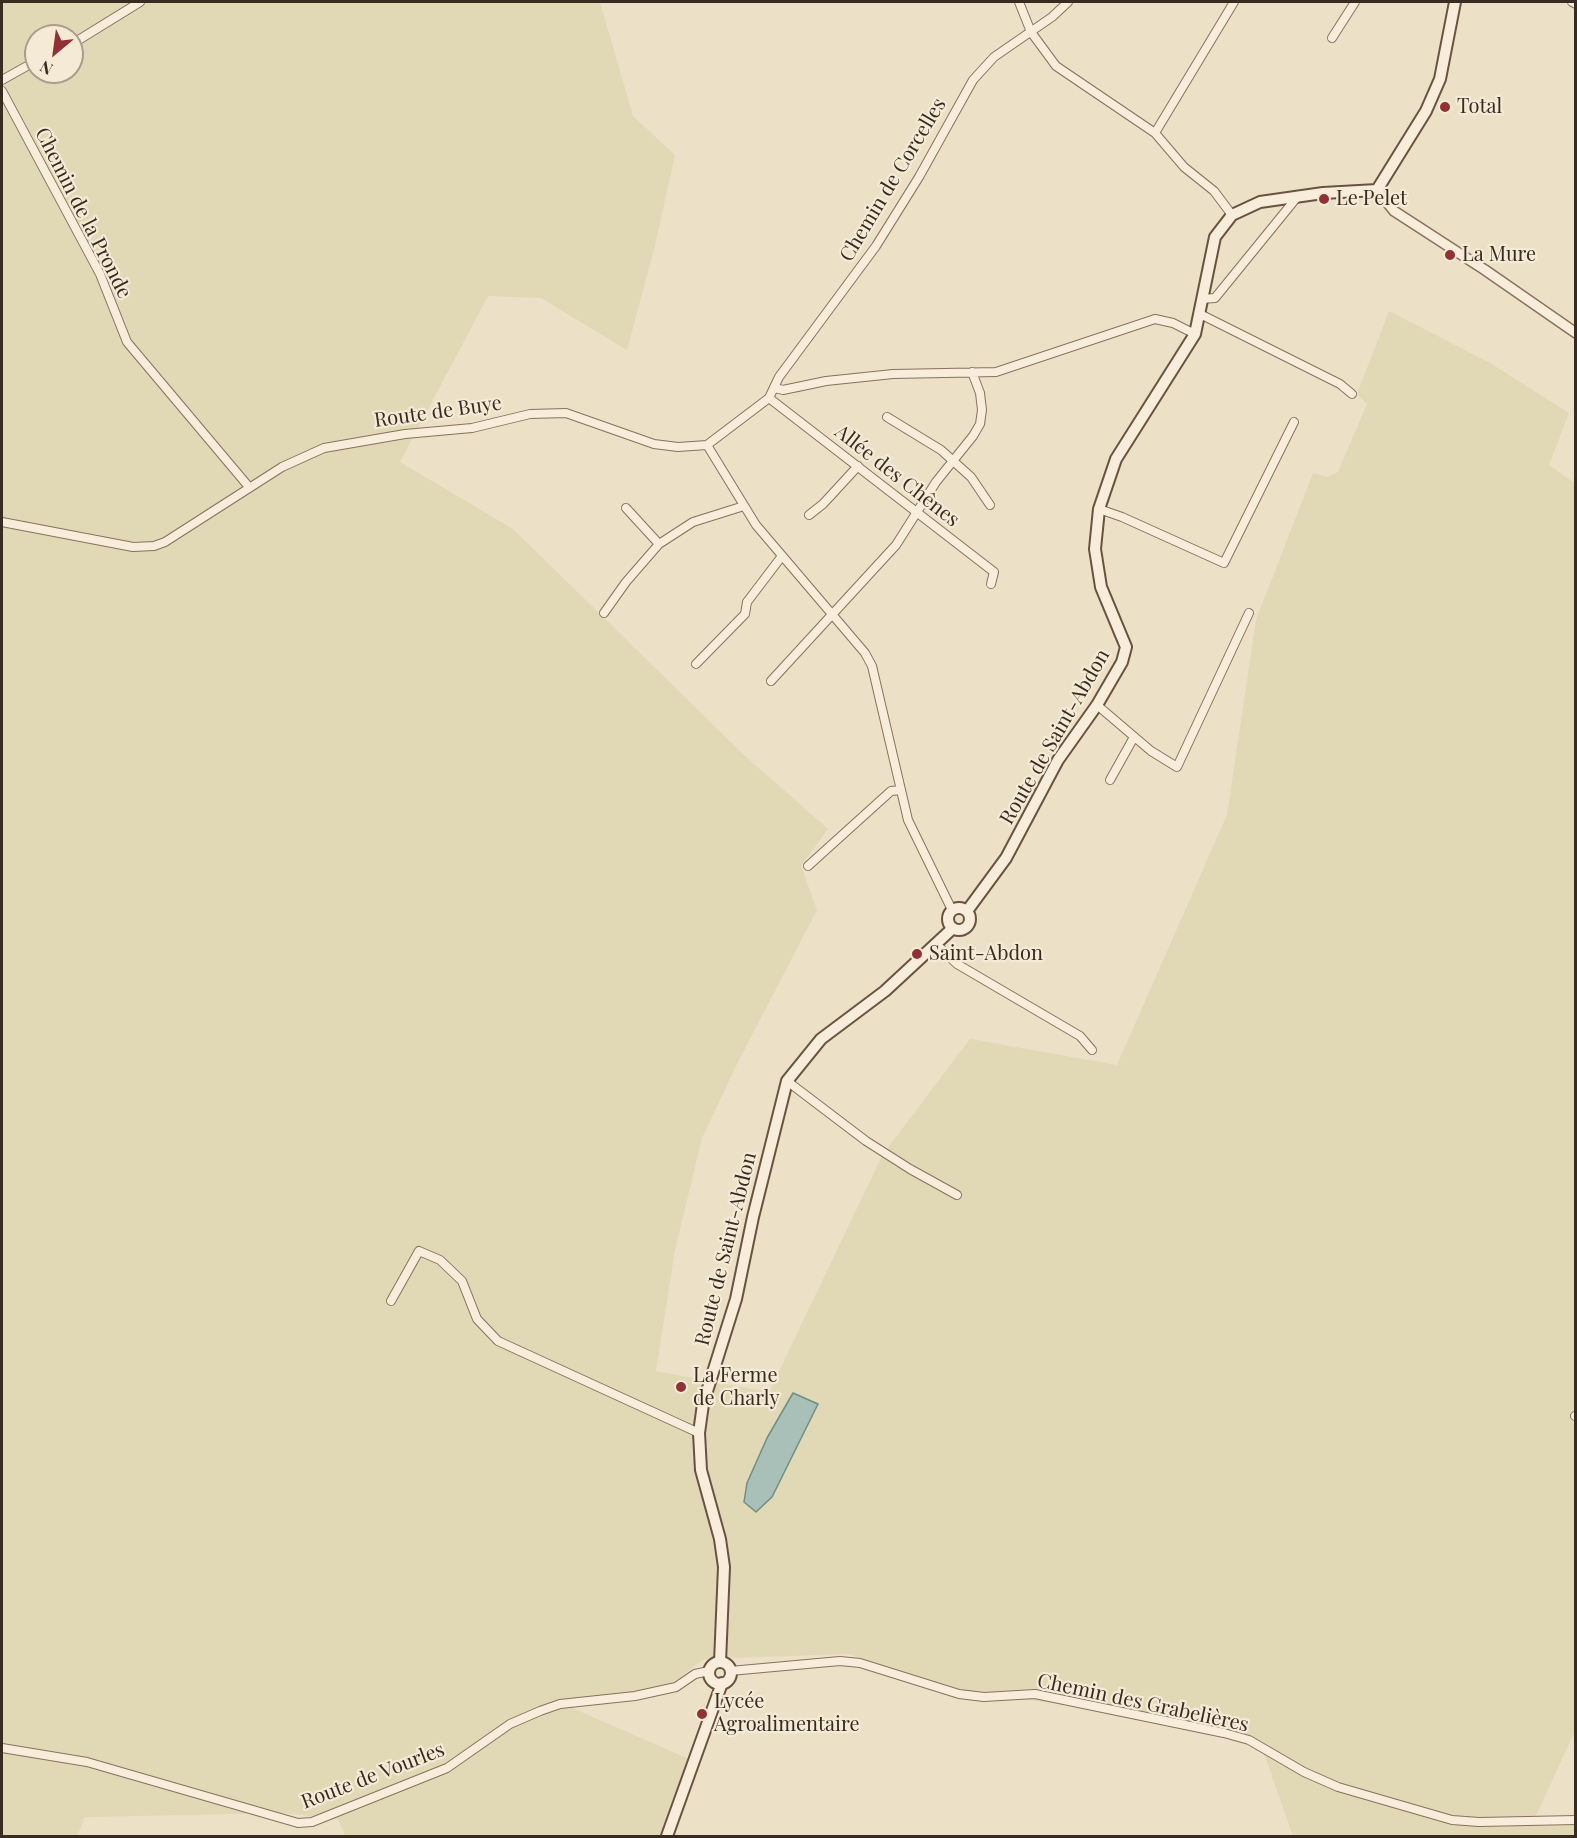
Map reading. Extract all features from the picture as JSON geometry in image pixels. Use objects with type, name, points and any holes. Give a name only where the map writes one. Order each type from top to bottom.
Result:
[{"type":"main road","points":[[1377,190],[1426,111],[1440,79],[1454,4]]},
{"type":"main road","name":"Route de Saint-Abdon","points":[[967,911],[1006,858],[1058,760],[1097,705],[1122,662],[1126,647],[1101,587],[1095,549],[1099,509],[1116,459],[1195,334],[1213,242],[1221,226],[1232,215],[1260,202],[1298,196],[1377,190]]},
{"type":"main road","points":[[962,908],[967,911],[970,918],[969,925],[964,929],[953,928],[948,919],[952,910],[962,908]]},
{"type":"main road","name":"Route de Saint-Abdon","points":[[720,1662],[724,1567],[720,1539],[701,1470],[699,1433],[703,1404],[736,1299],[753,1217],[787,1081],[821,1039],[885,991],[953,928]]},
{"type":"main road","points":[[667,1836],[722,1683],[730,1677],[728,1665],[720,1662],[711,1666],[709,1671],[712,1681],[722,1683]]},
{"type":"street","points":[[84,37],[140,2]]},
{"type":"street","points":[[1019,2],[1031,32],[1056,66],[1155,133],[1184,167],[1214,191],[1232,215]]},
{"type":"street","name":"Chemin de Corcelles","points":[[769,398],[779,377],[876,246],[919,177],[973,80],[994,57],[1031,32],[1068,2]]},
{"type":"street","points":[[1155,133],[1234,2]]},
{"type":"street","points":[[1332,38],[1354,2]]},
{"type":"street","points":[[2,80],[24,68]]},
{"type":"street","name":"Chemin de la Pronde","points":[[2,91],[100,274],[127,342],[249,487]]},
{"type":"street","points":[[1377,190],[1394,211],[1485,270],[1575,333]]},
{"type":"street","points":[[1202,299],[1215,298],[1298,196]]},
{"type":"street","points":[[1200,314],[1340,384],[1352,394]]},
{"type":"street","points":[[775,388],[783,390],[826,381],[893,374],[996,372],[1155,319],[1173,323],[1195,334]]},
{"type":"street","points":[[771,681],[831,613],[896,545],[952,460],[973,436],[980,424],[982,410],[980,393],[972,372]]},
{"type":"street","points":[[769,398],[707,445],[744,506],[782,556],[865,653],[872,666],[908,820],[952,910]]},
{"type":"street","name":"Allée des Chênes","points":[[769,398],[994,572],[992,584]]},
{"type":"street","name":"Route de Buye","points":[[2,522],[133,547],[153,546],[165,542],[249,487],[324,448],[349,441],[472,428],[530,414],[566,413],[654,444],[678,447],[707,445]]},
{"type":"street","points":[[887,417],[920,435],[952,460],[971,477],[990,505]]},
{"type":"street","points":[[1099,509],[1224,563],[1294,422]]},
{"type":"street","points":[[809,515],[858,466]]},
{"type":"street","points":[[604,613],[658,544],[693,522],[744,506]]},
{"type":"street","points":[[627,508],[658,544]]},
{"type":"street","points":[[696,664],[745,614],[747,602],[782,556]]},
{"type":"street","points":[[1097,705],[1134,736],[1177,767],[1249,613]]},
{"type":"street","points":[[1110,780],[1134,736]]},
{"type":"street","points":[[808,866],[891,791],[901,790]]},
{"type":"street","points":[[936,944],[957,964],[1080,1036],[1092,1050]]},
{"type":"street","points":[[787,1081],[866,1141],[957,1195]]},
{"type":"street","points":[[391,1301],[419,1251],[440,1260],[462,1281],[477,1319],[498,1341],[699,1433]]},
{"type":"street","name":"Chemin des Grabelières","points":[[730,1671],[840,1661],[860,1663],[959,1694],[984,1697],[1035,1694],[1224,1732],[1249,1740],[1304,1772],[1338,1787],[1452,1820],[1479,1822],[1575,1820]]},
{"type":"street","name":"Route de Vourles","points":[[2,1748],[87,1762],[287,1820],[312,1822],[447,1768],[510,1724],[540,1711],[560,1704],[635,1696],[676,1686],[695,1674],[709,1671]]},
{"type":"shaded area","points":[[2,2],[600,2],[633,116],[675,155],[655,245],[627,350],[541,298],[488,296],[400,462],[513,529],[744,755],[828,829],[801,866],[817,910],[738,1062],[702,1138],[675,1250],[656,1371],[769,1392],[883,1154],[970,1039],[1117,1065],[1227,815],[1256,620],[1313,473],[1327,477],[1338,472],[1367,404],[1357,394],[1389,311],[1490,363],[1569,413],[1549,465],[1576,484],[1576,1729],[1531,1826],[1575,1825],[1575,1836],[1293,1836],[1260,1742],[1177,1718],[953,1691],[849,1654],[704,1659],[668,1686],[570,1707],[689,1759],[663,1836],[345,1836],[338,1819],[283,1813],[85,1817],[77,1836],[2,1836]]},
{"type":"water","points":[[793,1393],[818,1404],[772,1497],[756,1512],[744,1502],[747,1483],[767,1438]]},
{"type":"place","name":"Total","points":[[1445,107]]},
{"type":"place","name":"Le Pelet","points":[[1324,199]]},
{"type":"place","name":"La Mure","points":[[1450,255]]},
{"type":"place","name":"Saint-Abdon","points":[[917,954]]},
{"type":"place","name":"La Ferme de Charly","points":[[681,1387]]},
{"type":"place","name":"Lycée Agroalimentaire","points":[[702,1714]]}]
